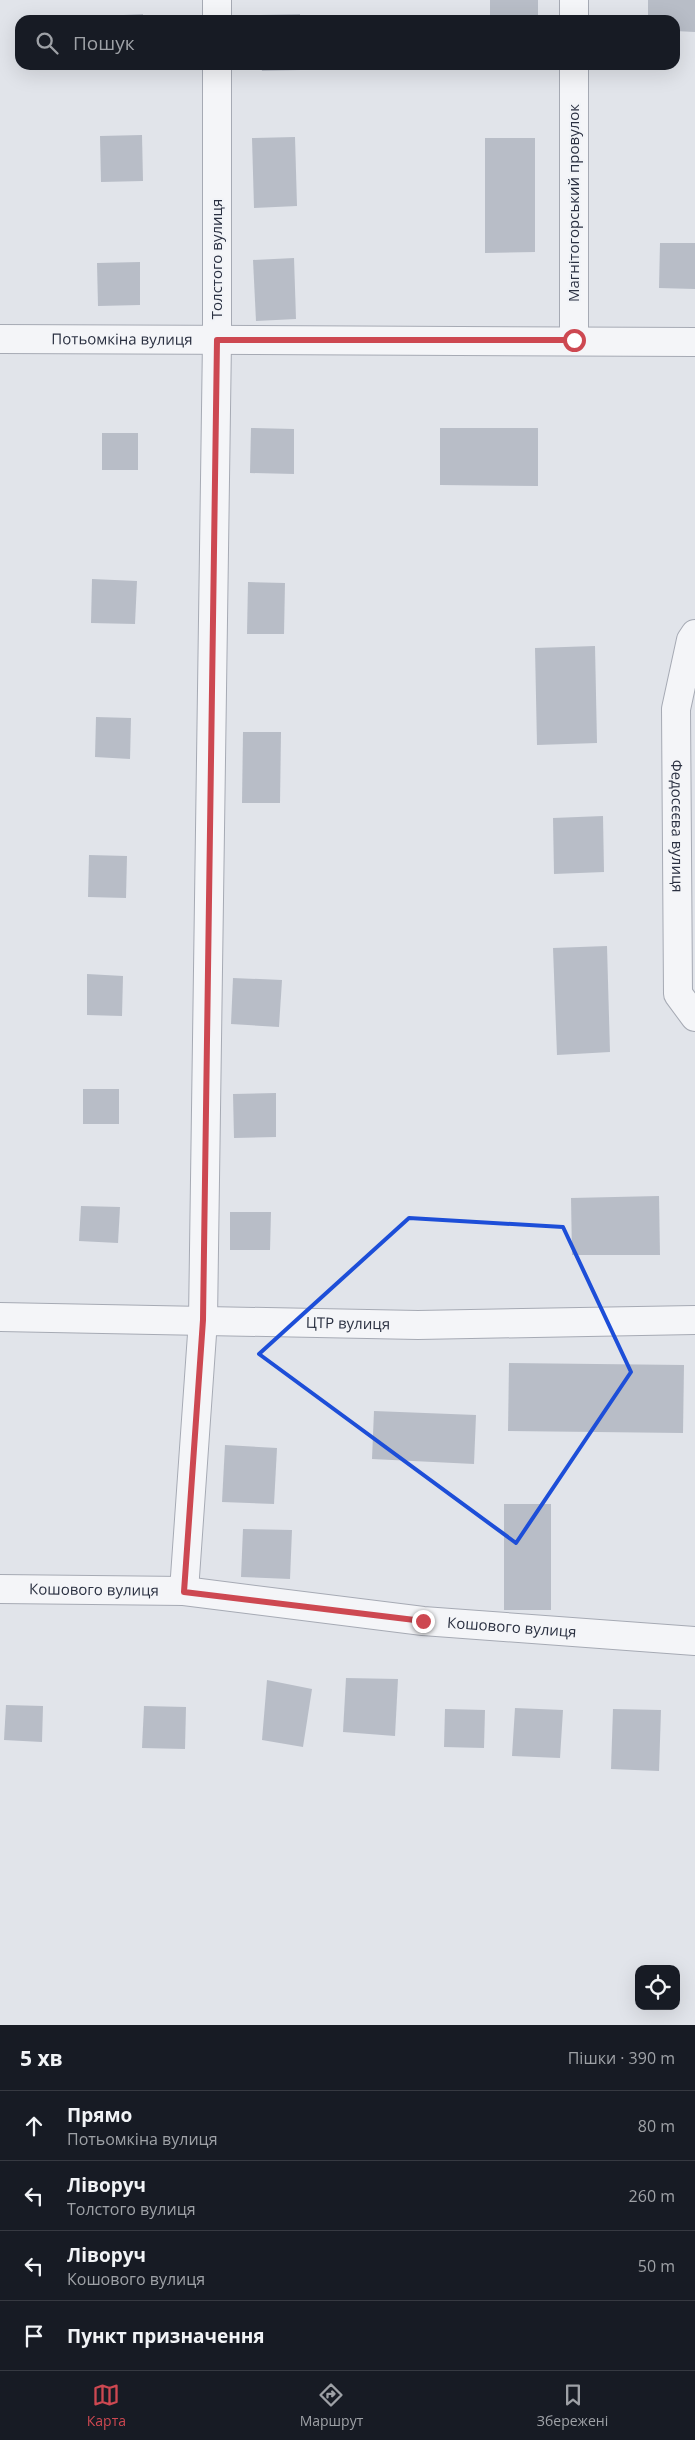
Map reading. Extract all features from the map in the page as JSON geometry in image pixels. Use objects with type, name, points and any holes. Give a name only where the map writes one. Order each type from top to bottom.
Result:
[{"type":"street","points":[[217,0],[217,15]]},
{"type":"street","points":[[574,0],[574,15]]},
{"type":"street","name":"Толстого вулиця","points":[[184,1592],[203,1320],[217,340],[217,70]]},
{"type":"street","name":"Магнітогорський провулок","points":[[574,70],[574,340]]},
{"type":"street","name":"Потьомкіна вулиця","points":[[0,339],[695,342]]},
{"type":"street","name":"Федосєєва вулиця","points":[[695,634],[690,640],[676,709],[678,994],[695,1017]]},
{"type":"street","name":"ЦТР вулиця","points":[[0,1317],[418,1325],[695,1320]]},
{"type":"street","name":"Кошового вулиця","points":[[0,1589],[184,1592],[423,1621],[695,1641]]},
{"type":"highlighted area","points":[[409,1218],[563,1227],[631,1372],[516,1543],[259,1354]]},
{"type":"building","points":[[490,0],[538,0],[538,15],[490,15]]},
{"type":"building","points":[[648,0],[695,0],[695,32],[680,31],[680,15],[648,15]]},
{"type":"building","points":[[300,14],[300,15],[260,15]]},
{"type":"building","points":[[262,70],[301,70],[262,71]]},
{"type":"building","points":[[142,135],[143,181],[101,182],[100,136]]},
{"type":"building","points":[[295,137],[297,206],[254,208],[252,138]]},
{"type":"building","points":[[485,138],[535,138],[535,252],[485,253]]},
{"type":"building","points":[[660,243],[695,243],[695,289],[659,288]]},
{"type":"building","points":[[294,258],[296,319],[256,321],[253,260]]},
{"type":"building","points":[[140,262],[140,305],[98,306],[97,263]]},
{"type":"building","points":[[251,428],[294,429],[294,474],[250,473]]},
{"type":"building","points":[[440,428],[538,428],[538,486],[440,485]]},
{"type":"building","points":[[102,433],[138,433],[138,470],[102,470]]},
{"type":"building","points":[[92,579],[137,581],[135,624],[91,623]]},
{"type":"building","points":[[248,582],[285,583],[284,634],[247,634]]},
{"type":"building","points":[[595,646],[597,743],[537,745],[535,648]]},
{"type":"building","points":[[96,717],[131,718],[130,759],[95,757]]},
{"type":"building","points":[[243,732],[281,732],[280,803],[242,803]]},
{"type":"building","points":[[603,816],[604,872],[554,874],[553,818]]},
{"type":"building","points":[[89,855],[127,856],[126,898],[88,897]]},
{"type":"building","points":[[607,946],[610,1052],[557,1055],[553,948]]},
{"type":"building","points":[[87,974],[123,976],[122,1016],[87,1015]]},
{"type":"building","points":[[233,978],[282,980],[279,1027],[231,1024]]},
{"type":"building","points":[[83,1089],[119,1089],[119,1124],[83,1124]]},
{"type":"building","points":[[276,1093],[276,1137],[234,1138],[233,1094]]},
{"type":"building","points":[[659,1196],[660,1255],[572,1255],[571,1198]]},
{"type":"building","points":[[81,1206],[120,1207],[118,1243],[79,1241]]},
{"type":"building","points":[[230,1212],[271,1212],[270,1250],[230,1250]]},
{"type":"building","points":[[509,1363],[684,1365],[683,1433],[508,1431]]},
{"type":"building","points":[[374,1411],[476,1415],[474,1464],[372,1459]]},
{"type":"building","points":[[225,1445],[277,1448],[274,1504],[222,1502]]},
{"type":"building","points":[[504,1504],[551,1504],[551,1610],[504,1610]]},
{"type":"building","points":[[243,1529],[292,1530],[290,1579],[241,1577]]},
{"type":"building","points":[[346,1678],[398,1679],[395,1736],[343,1732]]},
{"type":"building","points":[[267,1680],[312,1689],[303,1747],[262,1740]]},
{"type":"building","points":[[6,1705],[43,1706],[42,1742],[4,1740]]},
{"type":"building","points":[[144,1706],[186,1707],[185,1749],[142,1748]]},
{"type":"building","points":[[515,1708],[563,1710],[560,1758],[512,1756]]},
{"type":"building","points":[[445,1709],[485,1710],[484,1748],[444,1747]]},
{"type":"building","points":[[613,1709],[661,1710],[659,1771],[611,1769]]},
{"type":"route","points":[[423,1621],[184,1592],[203,1320],[217,340],[574,340]]}]
